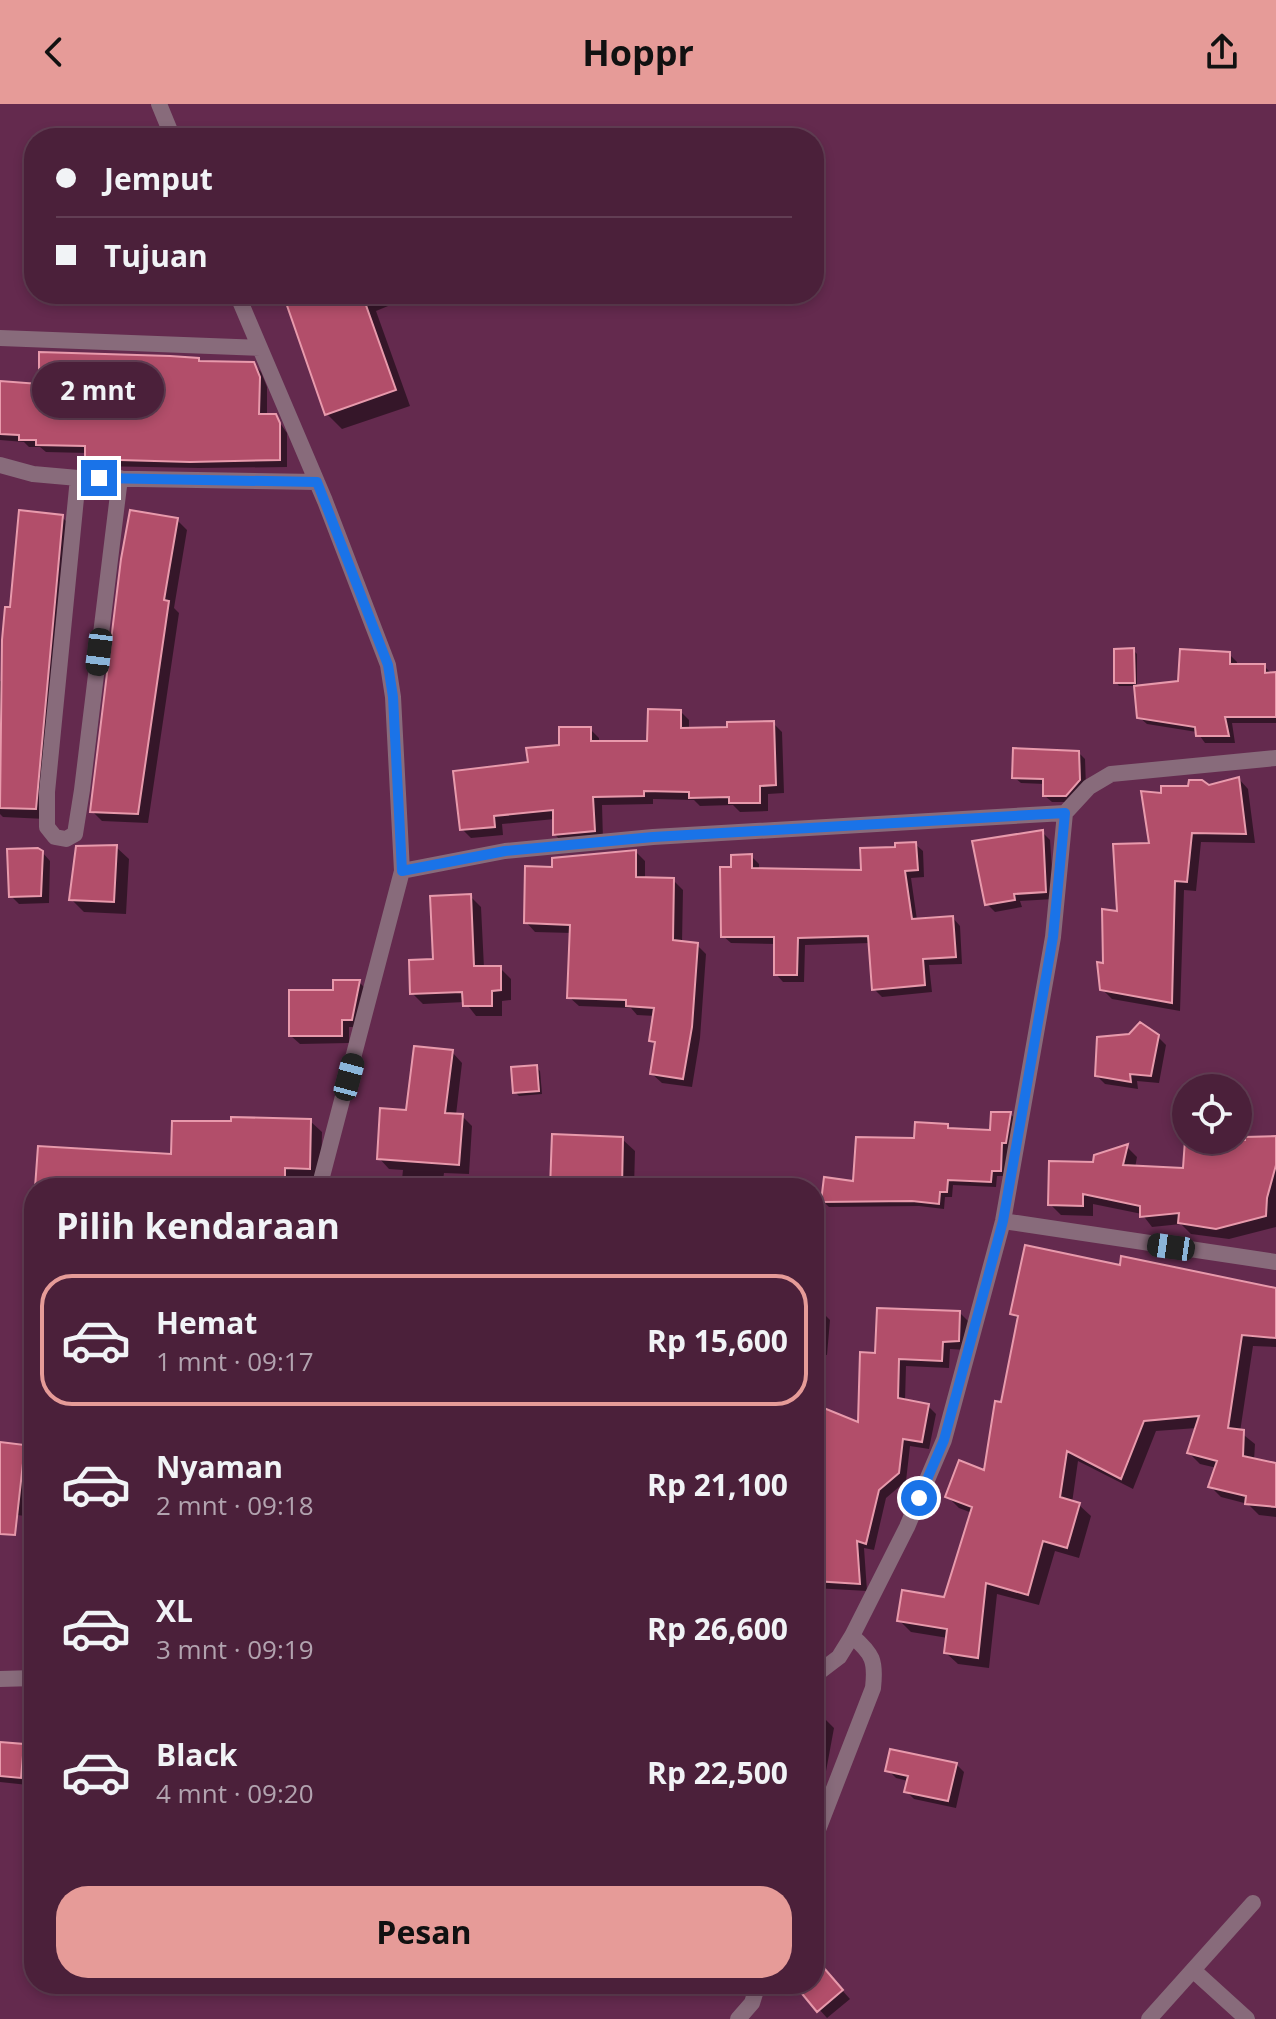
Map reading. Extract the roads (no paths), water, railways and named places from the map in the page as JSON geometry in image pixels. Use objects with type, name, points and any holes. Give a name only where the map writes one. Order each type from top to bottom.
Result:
[{"type":"street","points":[[159,104],[169,128]]},
{"type":"street","points":[[241,304],[317,482],[388,665],[393,697],[402,871],[322,1178]]},
{"type":"street","points":[[0,338],[260,348]]},
{"type":"street","points":[[0,465],[33,474],[78,478],[317,482]]},
{"type":"street","points":[[78,478],[47,792],[47,827],[55,837],[66,839],[75,834],[82,790],[120,478]]},
{"type":"street","points":[[824,1668],[839,1657],[852,1636],[907,1527],[944,1440],[1003,1221],[1053,937],[1065,813],[1089,787],[1111,774],[1276,758]]},
{"type":"street","points":[[402,871],[505,851],[653,837],[1065,813]]},
{"type":"street","points":[[1003,1221],[1276,1262]]},
{"type":"street","points":[[824,1814],[873,1688],[875,1667],[868,1649],[852,1636]]},
{"type":"street","points":[[0,1679],[24,1678]]},
{"type":"street","points":[[1149,2019],[1253,1903]]},
{"type":"street","points":[[1193,1970],[1247,2019]]},
{"type":"street","points":[[738,2019],[752,2003],[755,1994]]}]
